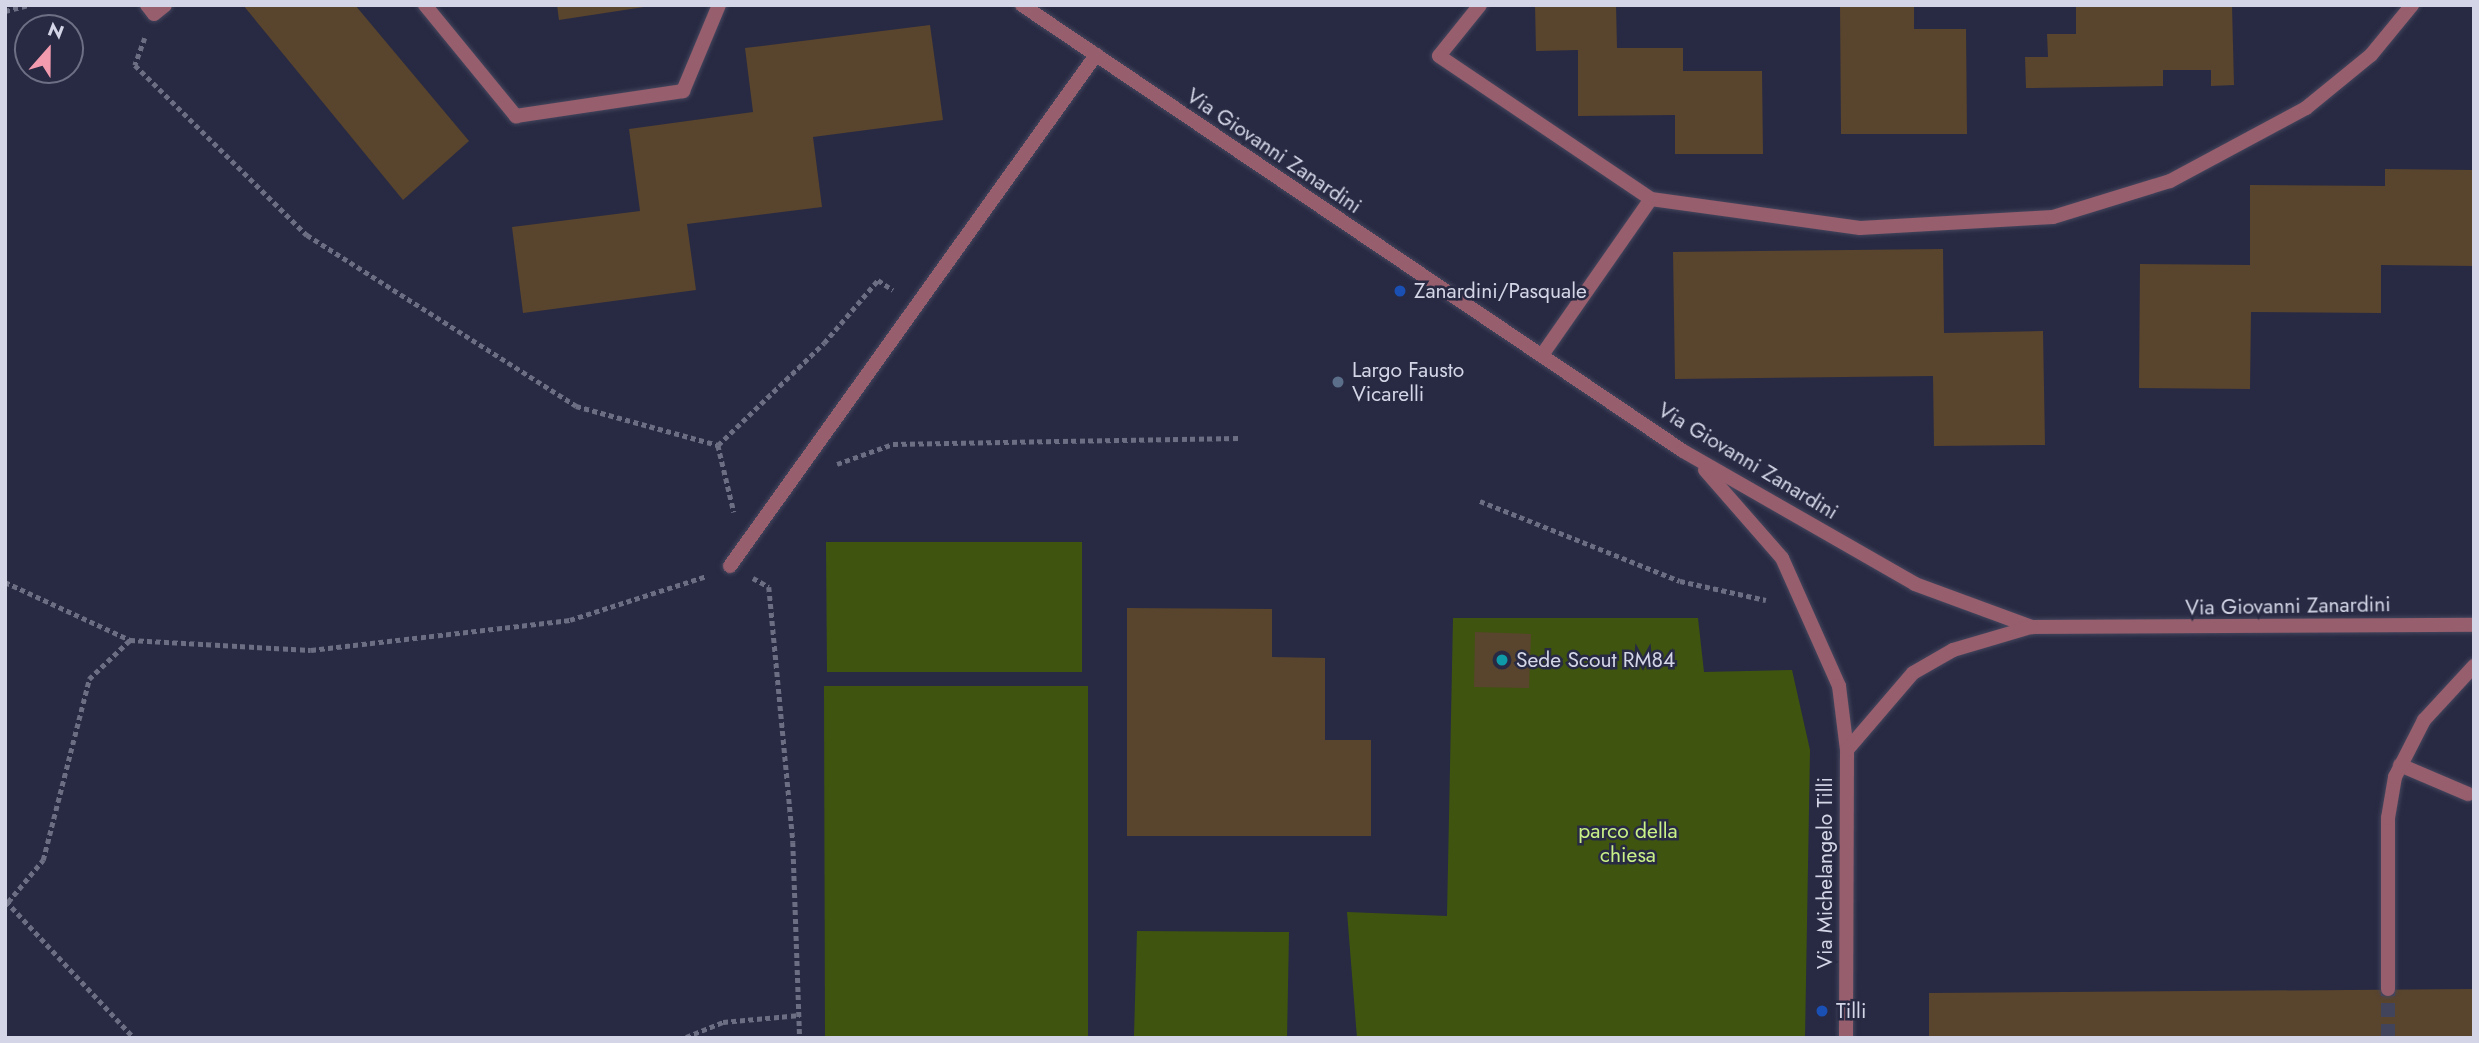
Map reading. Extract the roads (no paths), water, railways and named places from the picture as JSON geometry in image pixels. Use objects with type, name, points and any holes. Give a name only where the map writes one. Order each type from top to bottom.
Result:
[{"type":"street","points":[[425,5],[516,116],[683,91],[719,5]]},
{"type":"street","name":"Via Giovanni Zanardini","points":[[1022,5],[1683,451],[1915,584],[2032,627],[2474,625]]},
{"type":"street","points":[[1480,5],[1439,56],[1651,199],[1860,228],[2005,223],[2065,214],[2169,181],[2235,151],[2306,108],[2371,55],[2412,5]]},
{"type":"street","points":[[730,566],[1096,55]]},
{"type":"street","points":[[1542,355],[1651,199]]},
{"type":"street","name":"Via Michelangelo Tilli","points":[[1683,451],[1743,508],[1791,574],[1832,662],[1847,750],[1846,1038]]},
{"type":"street","name":"Via Michelangelo Tilli","points":[[1847,750],[1913,673],[1953,650],[2032,627]]},
{"type":"street","points":[[2388,989],[2388,818],[2400,765],[2424,720],[2474,666]]},
{"type":"street","points":[[2400,765],[2468,794]]},
{"type":"tunnel","points":[[2388,989],[2388,1038]]},
{"type":"place","name":"Zanardini/Pasquale","points":[[1400,291]]},
{"type":"place","name":"Largo Fausto Vicarelli","points":[[1338,382]]},
{"type":"place","name":"Sede Scout RM84","points":[[1502,660]]},
{"type":"place","name":"Tilli","points":[[1822,1011]]},
{"type":"park label","name":"parco della chiesa","points":[[1628,843]]}]
